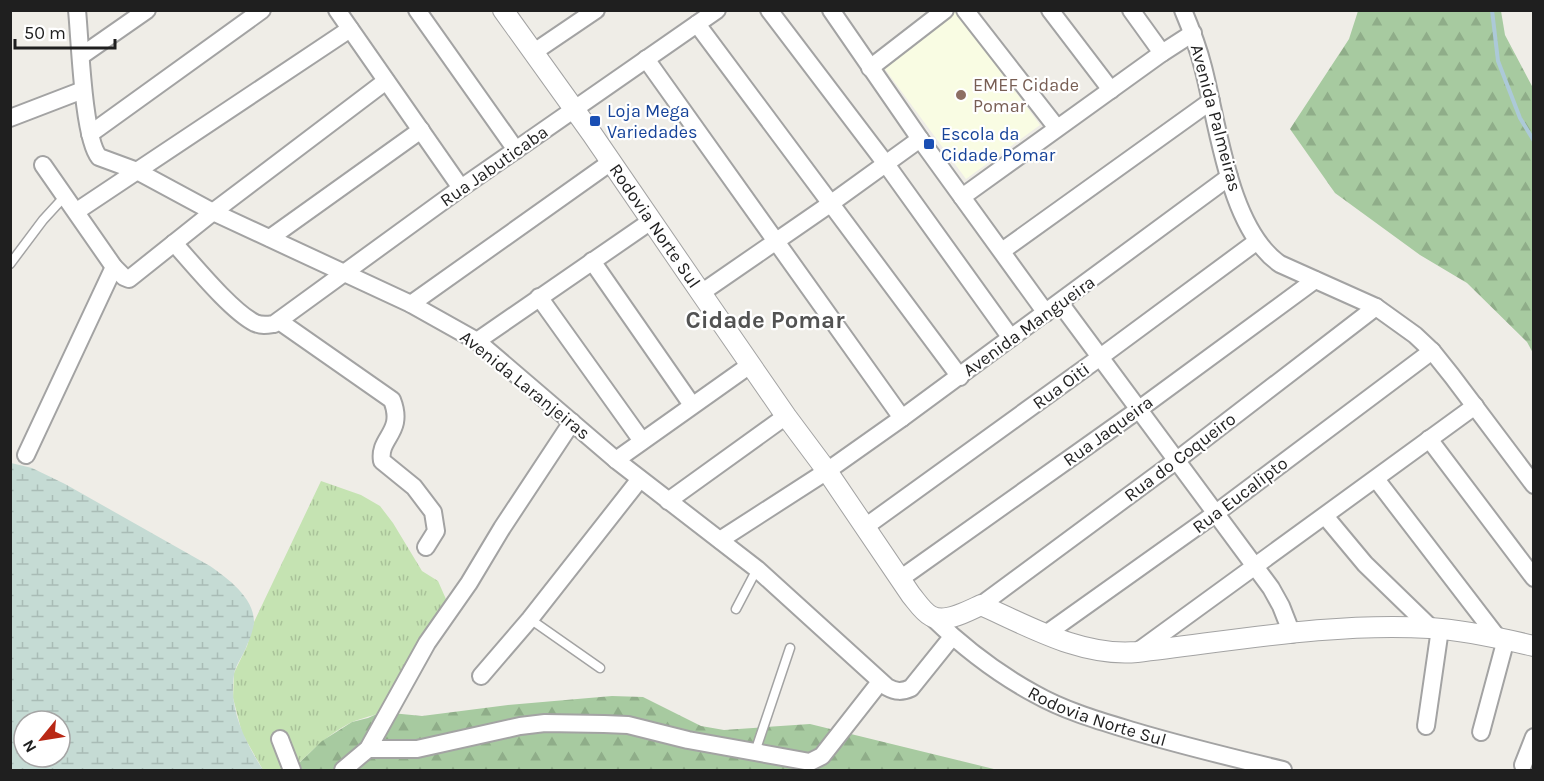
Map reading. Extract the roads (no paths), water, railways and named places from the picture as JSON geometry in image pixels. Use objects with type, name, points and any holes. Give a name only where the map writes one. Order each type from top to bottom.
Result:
[{"type":"street","name":"Avenida Laranjeiras","points":[[77,10],[83,90],[90,134],[95,151],[99,156],[137,171],[213,212],[411,304],[477,341],[616,460],[757,569],[880,682],[895,691],[911,688],[952,637]]},
{"type":"street","points":[[81,56],[147,10]]},
{"type":"street","points":[[90,134],[262,10]]},
{"type":"street","points":[[337,10],[461,188]]},
{"type":"street","points":[[417,10],[516,150]]},
{"type":"street","name":"Rodovia Norte Sul","points":[[503,10],[575,109],[750,365],[827,471],[917,603],[952,637],[1004,675],[1037,695],[1096,720],[1283,771]]},
{"type":"street","points":[[534,52],[596,10]]},
{"type":"street","name":"Rua Jabuticaba","points":[[277,323],[461,188],[717,10]]},
{"type":"street","points":[[769,10],[886,164],[1011,339]]},
{"type":"street","points":[[870,68],[945,10]]},
{"type":"street","points":[[965,10],[1057,128]]},
{"type":"street","points":[[1050,10],[1111,90]]},
{"type":"street","points":[[1131,10],[1162,53]]},
{"type":"street","name":"Avenida Palmeiras","points":[[1183,10],[1203,66],[1229,177],[1256,242],[1269,257],[1280,264],[1376,307],[1415,335],[1432,351],[1533,485]]},
{"type":"street","points":[[832,11],[920,139],[1046,313]]},
{"type":"street","points":[[697,24],[960,377]]},
{"type":"street","points":[[76,211],[350,28]]},
{"type":"street","points":[[962,197],[1193,33]]},
{"type":"street","points":[[646,59],[902,418]]},
{"type":"street","points":[[43,165],[114,267],[129,279],[213,212],[386,81]]},
{"type":"street","points":[[10,118],[83,90]]},
{"type":"street","points":[[1002,251],[1211,101]]},
{"type":"street","points":[[270,238],[421,130]]},
{"type":"street","points":[[701,293],[777,242],[920,139]]},
{"type":"street","points":[[411,304],[611,162]]},
{"type":"street","name":"Avenida Mangueira","points":[[720,540],[827,471],[960,377],[1229,177]]},
{"type":"street","points":[[477,341],[651,221]]},
{"type":"street","name":"Rua Oiti","points":[[865,527],[1256,242]]},
{"type":"street","points":[[174,243],[208,281],[249,319],[261,325],[277,323],[392,400],[397,416],[394,429],[380,453],[382,461],[414,487],[433,512],[436,531],[426,547]]},
{"type":"street","points":[[592,261],[692,405]]},
{"type":"street","points":[[26,455],[114,267]]},
{"type":"street","name":"Rua Jaqueira","points":[[900,579],[1138,410],[1315,280]]},
{"type":"street","points":[[539,297],[642,441]]},
{"type":"street","points":[[1060,303],[1256,566],[1278,598],[1292,634]]},
{"type":"street","name":"Rua do Coqueiro","points":[[981,605],[1177,460],[1376,307]]},
{"type":"street","name":"Rua Eucalipto","points":[[1046,634],[1216,513],[1432,351]]},
{"type":"street","points":[[616,460],[750,365]]},
{"type":"street","points":[[1137,652],[1474,406]]},
{"type":"street","points":[[669,501],[786,416]]},
{"type":"street","points":[[343,771],[368,748],[427,643],[469,583],[502,528],[572,422]]},
{"type":"street","points":[[1429,439],[1533,578]]},
{"type":"street","points":[[481,676],[530,619],[640,479]]},
{"type":"street","points":[[1376,479],[1502,639]]},
{"type":"street","points":[[1325,516],[1365,564],[1436,628]]},
{"type":"street","points":[[933,618],[955,615],[981,605],[1046,634],[1100,652],[1122,654],[1338,628],[1436,628],[1533,646]]},
{"type":"street","points":[[1426,726],[1436,628]]},
{"type":"street","points":[[1481,732],[1502,639]]},
{"type":"street","points":[[368,748],[417,749],[520,726],[564,723],[628,725],[688,740],[806,761],[818,759],[880,682]]},
{"type":"street","points":[[1523,765],[1533,737]]},
{"type":"street","points":[[280,740],[292,771]]},
{"type":"lane","points":[[10,264],[65,196]]},
{"type":"lane","points":[[736,609],[757,569]]},
{"type":"lane","points":[[530,619],[600,668]]},
{"type":"lane","points":[[755,752],[790,648]]},
{"type":"waterway","points":[[1492,10],[1498,61],[1520,118],[1534,141]]},
{"type":"place","name":"EMEF Cidade Pomar","points":[[961,95]]},
{"type":"place","name":"Loja Mega Variedades","points":[[595,121]]},
{"type":"place","name":"Escola da Cidade Pomar","points":[[929,144]]},
{"type":"district","name":"Cidade Pomar","points":[[765,320]]}]
